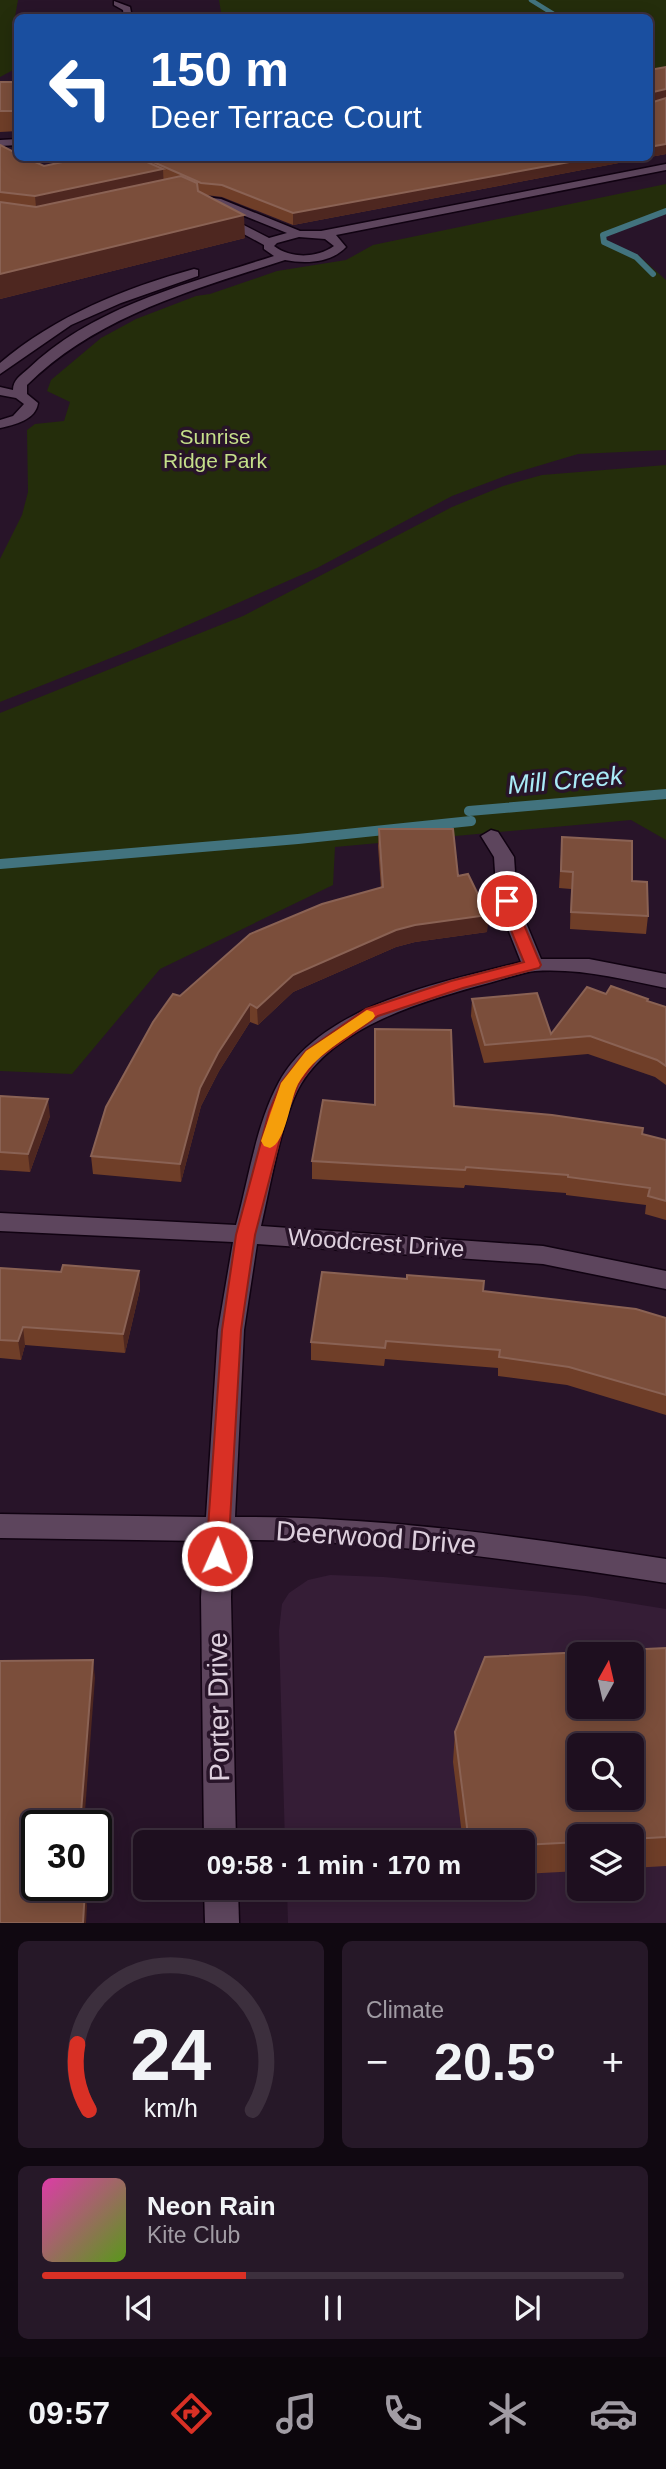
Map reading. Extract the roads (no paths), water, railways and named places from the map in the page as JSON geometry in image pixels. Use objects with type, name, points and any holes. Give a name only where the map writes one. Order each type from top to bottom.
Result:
[{"type":"street","points":[[117,3],[127,9],[128,14]]},
{"type":"street","points":[[0,370],[42,336],[110,302],[269,246],[280,237],[320,234],[666,167]]},
{"type":"street","points":[[320,234],[340,243],[446,219],[666,176]]},
{"type":"street","points":[[182,193],[199,200],[217,201],[299,234]]},
{"type":"street","points":[[199,200],[199,207],[285,256]]},
{"type":"street","points":[[20,395],[20,384],[36,366],[61,346],[92,328],[285,256],[320,257],[337,251],[340,243]]},
{"type":"street","points":[[0,391],[20,395],[31,403],[29,412],[18,419],[0,424],[0,431]]},
{"type":"street","points":[[491,836],[503,857],[507,901],[533,965]]},
{"type":"street","name":"Porter Drive","points":[[220,1830],[216,1597],[231,1330],[246,1234],[278,1112],[290,1083],[312,1055],[372,1013],[457,985],[533,965],[589,965],[666,981]]},
{"type":"street","name":"Woodcrest Drive","points":[[0,1222],[246,1234],[543,1255],[666,1280]]},
{"type":"street","name":"Deerwood Drive","points":[[0,1526],[218,1530],[301,1528],[526,1549],[666,1572]]},
{"type":"street","points":[[221,1900],[222,1923]]},
{"type":"waterway","points":[[531,0],[554,14]]},
{"type":"waterway","points":[[653,274],[636,257],[604,242],[603,235],[666,211]]},
{"type":"waterway","name":"Mill Creek","points":[[469,811],[666,794]]},
{"type":"waterway","points":[[0,864],[298,839],[471,821]]},
{"type":"park label","name":"Sunrise Ridge Park","points":[[215,449]]}]
